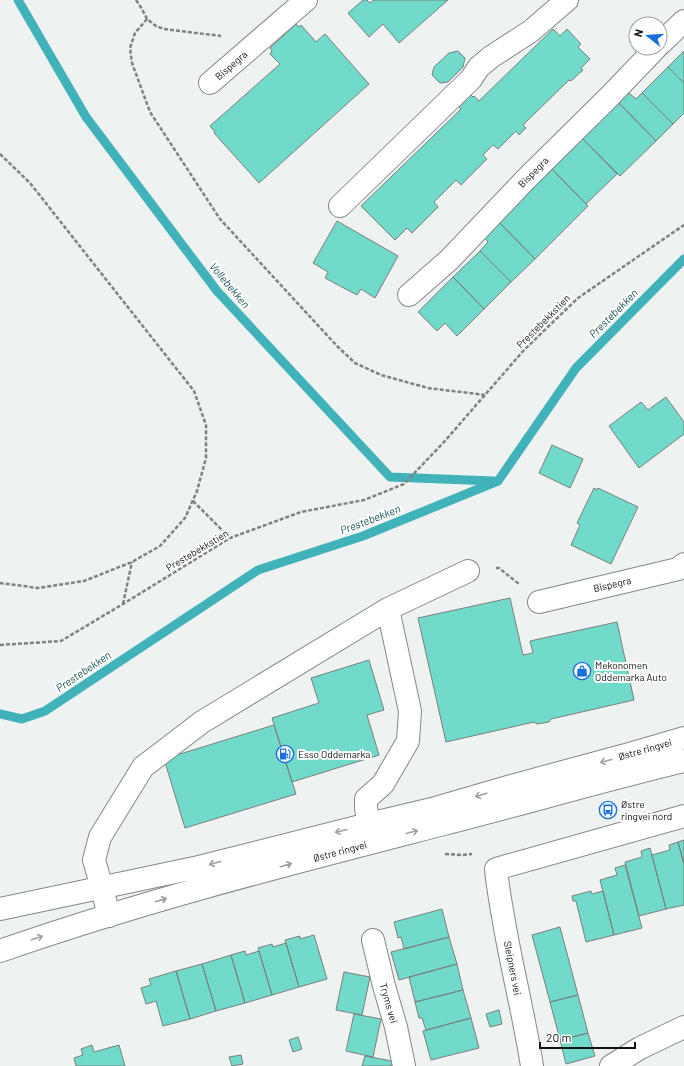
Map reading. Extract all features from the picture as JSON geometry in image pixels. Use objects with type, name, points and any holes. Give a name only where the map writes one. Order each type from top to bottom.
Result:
[{"type":"main road","name":"Bispegra","points":[[210,83],[306,0]]},
{"type":"main road","points":[[340,206],[471,79],[479,67],[491,57],[531,31],[567,0]]},
{"type":"main road","points":[[668,36],[684,21]]},
{"type":"main road","name":"Bispegra","points":[[409,295],[448,260],[648,56]]},
{"type":"main road","name":"Bispegra","points":[[539,602],[678,569],[684,564]]},
{"type":"main road","points":[[109,916],[94,860],[100,837],[143,767],[202,722],[388,609],[468,571]]},
{"type":"main road","points":[[370,833],[366,799],[383,784],[408,741],[410,711],[388,609]]},
{"type":"main road","name":"Østre ringvei","points":[[0,951],[109,916],[281,867],[432,809],[684,738]]},
{"type":"main road","name":"Østre ringvei","points":[[0,909],[370,833],[684,761]]},
{"type":"main road","name":"Sleipners vei","points":[[532,1066],[499,895],[496,869],[684,816]]},
{"type":"main road","name":"Tryms vei","points":[[373,940],[396,1027],[404,1066]]},
{"type":"main road","points":[[611,1066],[640,1048],[684,1027]]},
{"type":"path","points":[[136,0],[147,19],[156,26],[164,29],[225,36]]},
{"type":"path","points":[[147,19],[135,33],[130,48],[132,64],[150,112],[220,219],[337,346],[355,363],[381,375],[428,388],[485,395]]},
{"type":"path","points":[[0,154],[30,183],[194,391],[206,425],[206,458],[197,491],[185,518],[160,546],[132,562],[84,581],[38,588],[0,583]]},
{"type":"path","name":"Prestebekkstien","points":[[0,645],[61,641],[230,538],[301,512],[364,500],[404,484],[435,452],[524,350],[578,298],[684,225]]},
{"type":"path","points":[[193,501],[230,538]]},
{"type":"path","points":[[123,604],[132,562]]},
{"type":"path","points":[[468,571],[500,568],[539,602]]},
{"type":"path","points":[[438,853],[462,855],[477,854]]},
{"type":"building","points":[[363,0],[367,0],[370,3],[374,0],[448,0],[399,43],[383,24],[369,37],[348,13]]},
{"type":"building","points":[[296,24],[299,27],[301,25],[316,42],[325,34],[369,84],[259,183],[214,133],[215,132],[210,126],[280,64],[270,54],[272,51],[270,48]]},
{"type":"building","points":[[553,29],[560,36],[567,29],[581,44],[578,47],[590,59],[581,68],[583,70],[571,81],[569,80],[523,125],[526,128],[519,135],[516,131],[498,149],[493,145],[483,155],[487,159],[461,185],[456,180],[434,202],[438,207],[412,233],[407,228],[395,240],[361,206],[461,109],[457,105],[469,93],[479,101]]},
{"type":"building","points":[[458,51],[465,58],[463,67],[448,82],[440,83],[432,75],[434,67],[449,53]]},
{"type":"building","points":[[684,51],[684,83],[668,67]]},
{"type":"building","points":[[668,67],[684,83],[684,113],[673,124],[642,93]]},
{"type":"building","points":[[629,93],[636,99],[642,93],[673,124],[656,141],[619,103]]},
{"type":"building","points":[[613,97],[656,141],[620,176],[577,133]]},
{"type":"building","points":[[577,133],[617,174],[586,204],[546,163]]},
{"type":"building","points":[[552,169],[588,206],[535,259],[498,221]]},
{"type":"building","points":[[337,221],[398,256],[375,298],[361,289],[357,295],[325,278],[328,272],[313,263]]},
{"type":"building","points":[[498,221],[535,259],[511,282],[480,251],[488,242],[483,236]]},
{"type":"building","points":[[480,251],[511,282],[484,309],[453,277]]},
{"type":"building","points":[[453,277],[484,309],[457,336],[445,323],[437,331],[418,312]]},
{"type":"building","points":[[666,397],[684,422],[684,434],[639,468],[609,426],[641,402],[648,410]]},
{"type":"building","points":[[552,445],[583,459],[570,488],[539,473]]},
{"type":"building","points":[[594,488],[597,490],[598,488],[638,507],[611,564],[571,545],[580,525],[577,523]]},
{"type":"building","points":[[510,598],[523,655],[533,653],[530,641],[617,622],[634,700],[551,719],[549,722],[537,724],[534,722],[446,742],[418,618]]},
{"type":"building","points":[[369,660],[384,710],[367,715],[379,755],[292,782],[272,718],[319,703],[311,678]]},
{"type":"building","points":[[274,725],[296,794],[185,828],[164,759]]},
{"type":"building","points":[[684,840],[684,864],[678,842]]},
{"type":"building","points":[[678,842],[684,864],[684,905],[666,909],[652,855],[670,850],[669,845]]},
{"type":"building","points":[[650,848],[666,909],[639,916],[625,862],[642,857],[641,851]]},
{"type":"building","points":[[625,865],[642,928],[614,935],[600,880],[617,875],[615,868]]},
{"type":"building","points":[[591,891],[592,894],[603,891],[614,935],[586,942],[576,901],[573,901],[572,896]]},
{"type":"building","points":[[442,909],[449,937],[404,949],[401,937],[398,938],[394,922]]},
{"type":"building","points":[[560,927],[578,995],[550,1002],[532,935]]},
{"type":"building","points":[[314,935],[327,979],[299,987],[285,940],[300,936],[300,939]]},
{"type":"building","points":[[449,937],[457,964],[399,980],[391,952]]},
{"type":"building","points":[[286,943],[299,987],[272,995],[258,948],[272,944],[273,947]]},
{"type":"building","points":[[245,951],[246,955],[259,951],[272,995],[245,1003],[231,955]]},
{"type":"building","points":[[231,955],[245,1003],[216,1011],[202,964]]},
{"type":"building","points":[[202,964],[216,1011],[190,1019],[176,971]]},
{"type":"building","points":[[457,964],[463,990],[415,1002],[409,977]]},
{"type":"building","points":[[176,971],[190,1019],[163,1026],[156,1001],[146,1004],[141,988],[151,985],[149,979]]},
{"type":"building","points":[[344,972],[370,977],[362,1015],[336,1010]]},
{"type":"building","points":[[463,990],[471,1018],[426,1030],[422,1018],[419,1018],[415,1002]]},
{"type":"building","points":[[578,995],[588,1033],[560,1040],[550,1002]]},
{"type":"building","points":[[499,1010],[502,1024],[490,1027],[486,1014]]},
{"type":"building","points":[[354,1014],[381,1019],[373,1057],[346,1051]]},
{"type":"building","points":[[471,1018],[479,1048],[431,1060],[423,1031]]},
{"type":"building","points":[[588,1033],[595,1056],[566,1064],[560,1040]]},
{"type":"building","points":[[298,1037],[302,1049],[293,1052],[289,1040]]},
{"type":"building","points":[[92,1045],[94,1052],[119,1045],[125,1066],[76,1066],[74,1058],[83,1055],[81,1049]]},
{"type":"building","points":[[241,1055],[243,1064],[232,1066],[229,1057]]},
{"type":"building","points":[[365,1056],[392,1061],[391,1066],[362,1066]]},
{"type":"waterway","name":"Vollebekken","points":[[18,0],[86,117],[217,291],[390,477],[494,481]]},
{"type":"waterway","name":"Prestebekken","points":[[0,714],[22,719],[45,711],[258,570],[363,536],[498,481],[576,368],[684,259]]},
{"type":"place","name":"Mekonomen Oddemarka Auto","points":[[582,671]]},
{"type":"place","name":"Esso Oddemarka","points":[[285,754]]},
{"type":"place","name":"Østre ringvei nord","points":[[608,810]]}]
